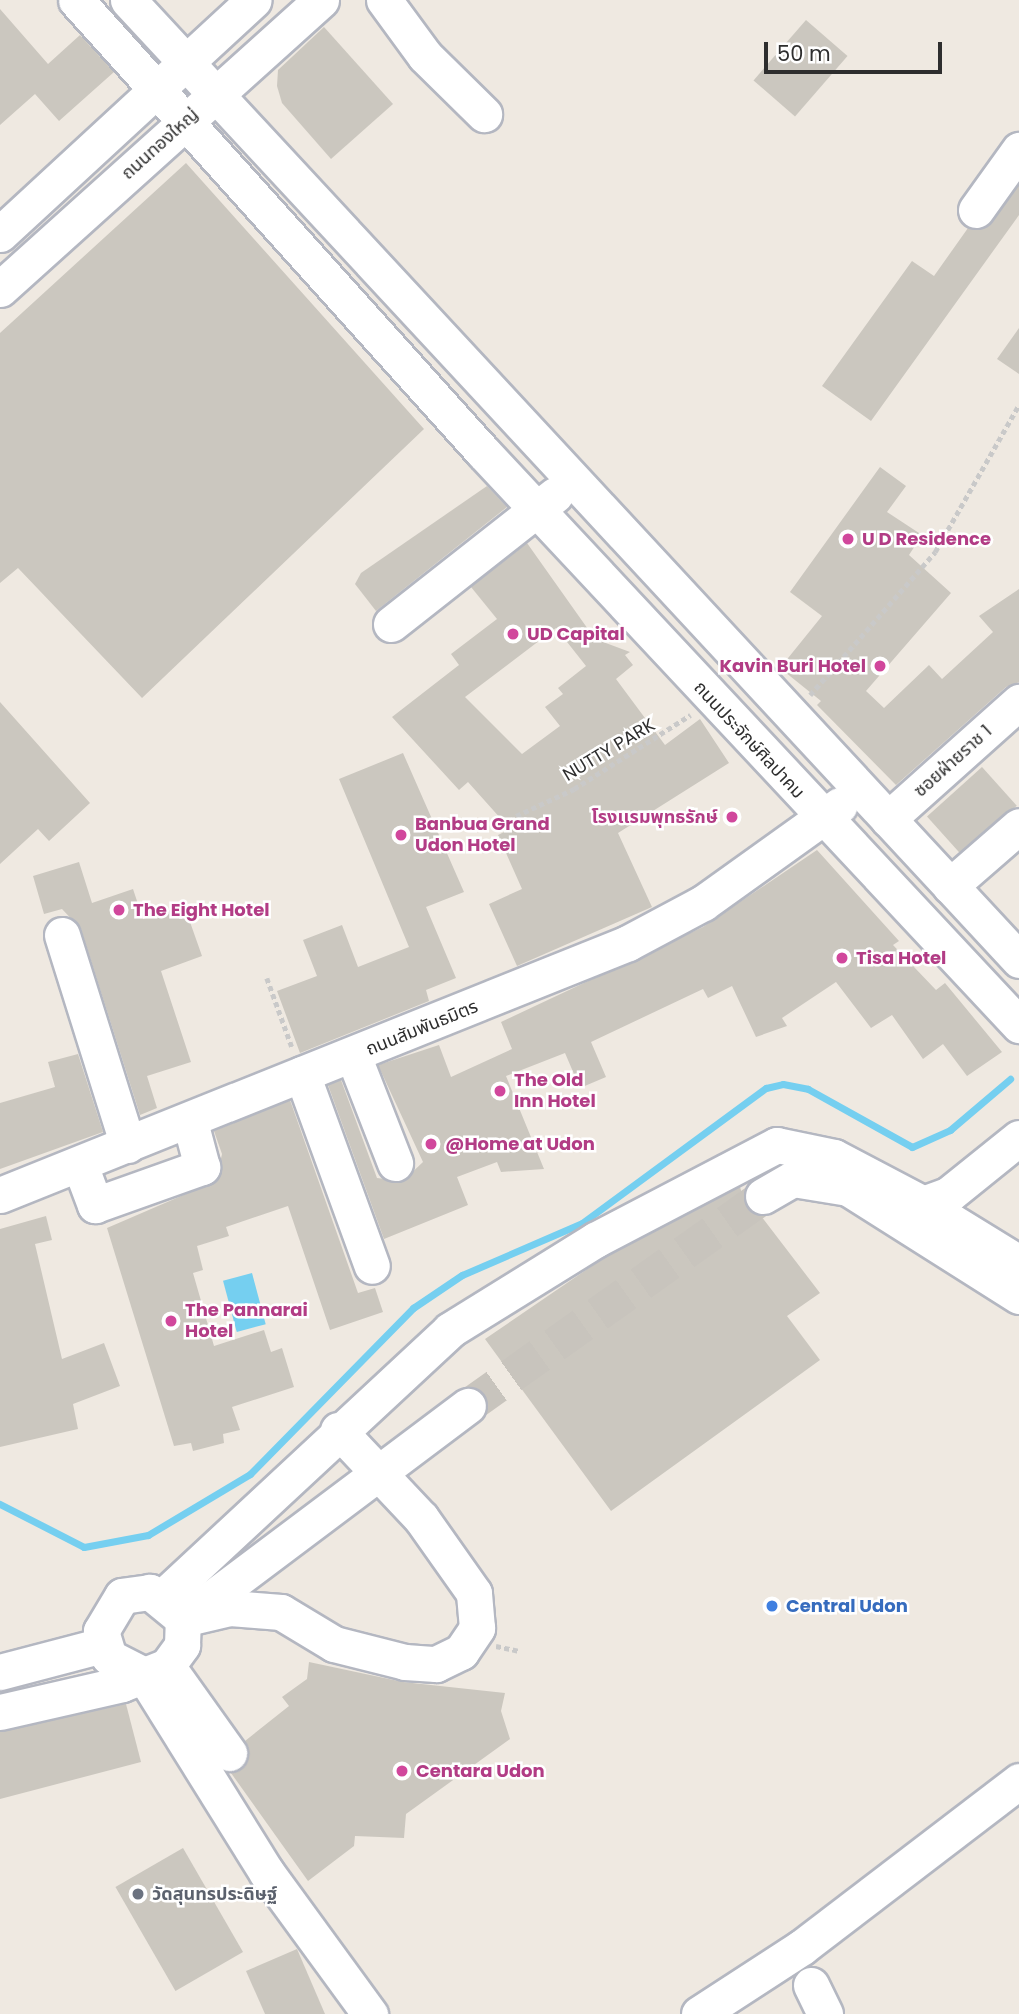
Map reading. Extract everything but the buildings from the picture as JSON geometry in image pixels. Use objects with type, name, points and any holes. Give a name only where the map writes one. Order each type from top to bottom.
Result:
[{"type":"street","name":"ถนนประจักษ์ศิลปาคม","points":[[76,0],[483,452],[1019,1026]]},
{"type":"street","points":[[128,0],[517,423],[1019,960]]},
{"type":"street","points":[[0,234],[254,0]]},
{"type":"street","name":"ถนนทองใหญ่","points":[[0,289],[321,0]]},
{"type":"street","points":[[384,0],[425,56],[484,114]]},
{"type":"street","points":[[976,210],[1019,150]]},
{"type":"street","points":[[483,452],[517,423]]},
{"type":"street","points":[[391,624],[572,481]]},
{"type":"street","name":"ซอยฝ่ายราช 1","points":[[888,819],[1019,702]]},
{"type":"street","name":"ถนนสัมพันธมิตร","points":[[0,1195],[190,1122],[628,943],[703,903],[824,820],[858,788]]},
{"type":"street","points":[[950,886],[1019,826]]},
{"type":"street","points":[[62,935],[128,1145]]},
{"type":"street","points":[[353,1055],[395,1163]]},
{"type":"street","points":[[302,1074],[372,1266]]},
{"type":"street","points":[[79,1165],[94,1205],[202,1167],[190,1122]]},
{"type":"street","points":[[923,1204],[948,1195],[1019,1138]]},
{"type":"street","points":[[173,1608],[338,1430],[450,1330],[528,1276],[777,1145],[834,1157],[923,1204],[1019,1263]]},
{"type":"street","points":[[763,1196],[793,1179],[848,1188],[1019,1296]]},
{"type":"street","points":[[173,1608],[468,1406]]},
{"type":"street","points":[[229,1753],[155,1670],[118,1666],[103,1645],[104,1618],[122,1597],[173,1608],[230,1608],[281,1612],[334,1644],[405,1662],[436,1664],[461,1652],[477,1628],[474,1593],[378,1470],[338,1430]]},
{"type":"street","points":[[0,1712],[155,1670],[182,1645],[173,1608]]},
{"type":"street","points":[[0,1672],[103,1645]]},
{"type":"street","points":[[155,1670],[172,1721],[267,1874],[370,2014]]},
{"type":"street","points":[[699,2014],[802,1947],[1019,1781]]},
{"type":"path","points":[[791,716],[935,552],[1019,405]]},
{"type":"path","name":"NUTTY PARK","points":[[516,816],[656,741],[711,698]]},
{"type":"path","points":[[267,978],[302,1074]]},
{"type":"water","points":[[252,1273],[266,1324],[237,1332],[223,1281]]},
{"type":"waterway","points":[[0,1504],[84,1547],[148,1535],[250,1474],[413,1308],[462,1275],[582,1223],[766,1088],[783,1084],[808,1089],[912,1147],[950,1130],[1010,1079]]},
{"type":"tunnel","points":[[468,1406],[763,1196]]},
{"type":"place","name":"U D Residence","points":[[848,539]]},
{"type":"place","name":"UD Capital","points":[[513,634]]},
{"type":"place","name":"Kavin Buri Hotel","points":[[880,666]]},
{"type":"place","name":"โรงเเรมพุทธรักษ์","points":[[732,817]]},
{"type":"place","name":"Banbua Grand Udon Hotel","points":[[401,835]]},
{"type":"place","name":"The Eight Hotel","points":[[119,910]]},
{"type":"place","name":"Tisa Hotel","points":[[842,958]]},
{"type":"place","name":"The Old Inn Hotel","points":[[500,1091]]},
{"type":"place","name":"@Home at Udon","points":[[431,1144]]},
{"type":"place","name":"The Pannarai Hotel","points":[[171,1321]]},
{"type":"place","name":"Central Udon","points":[[772,1606]]},
{"type":"place","name":"Centara Udon","points":[[402,1771]]},
{"type":"place","name":"วัดสุนทรประดิษฐ์","points":[[138,1894]]}]
